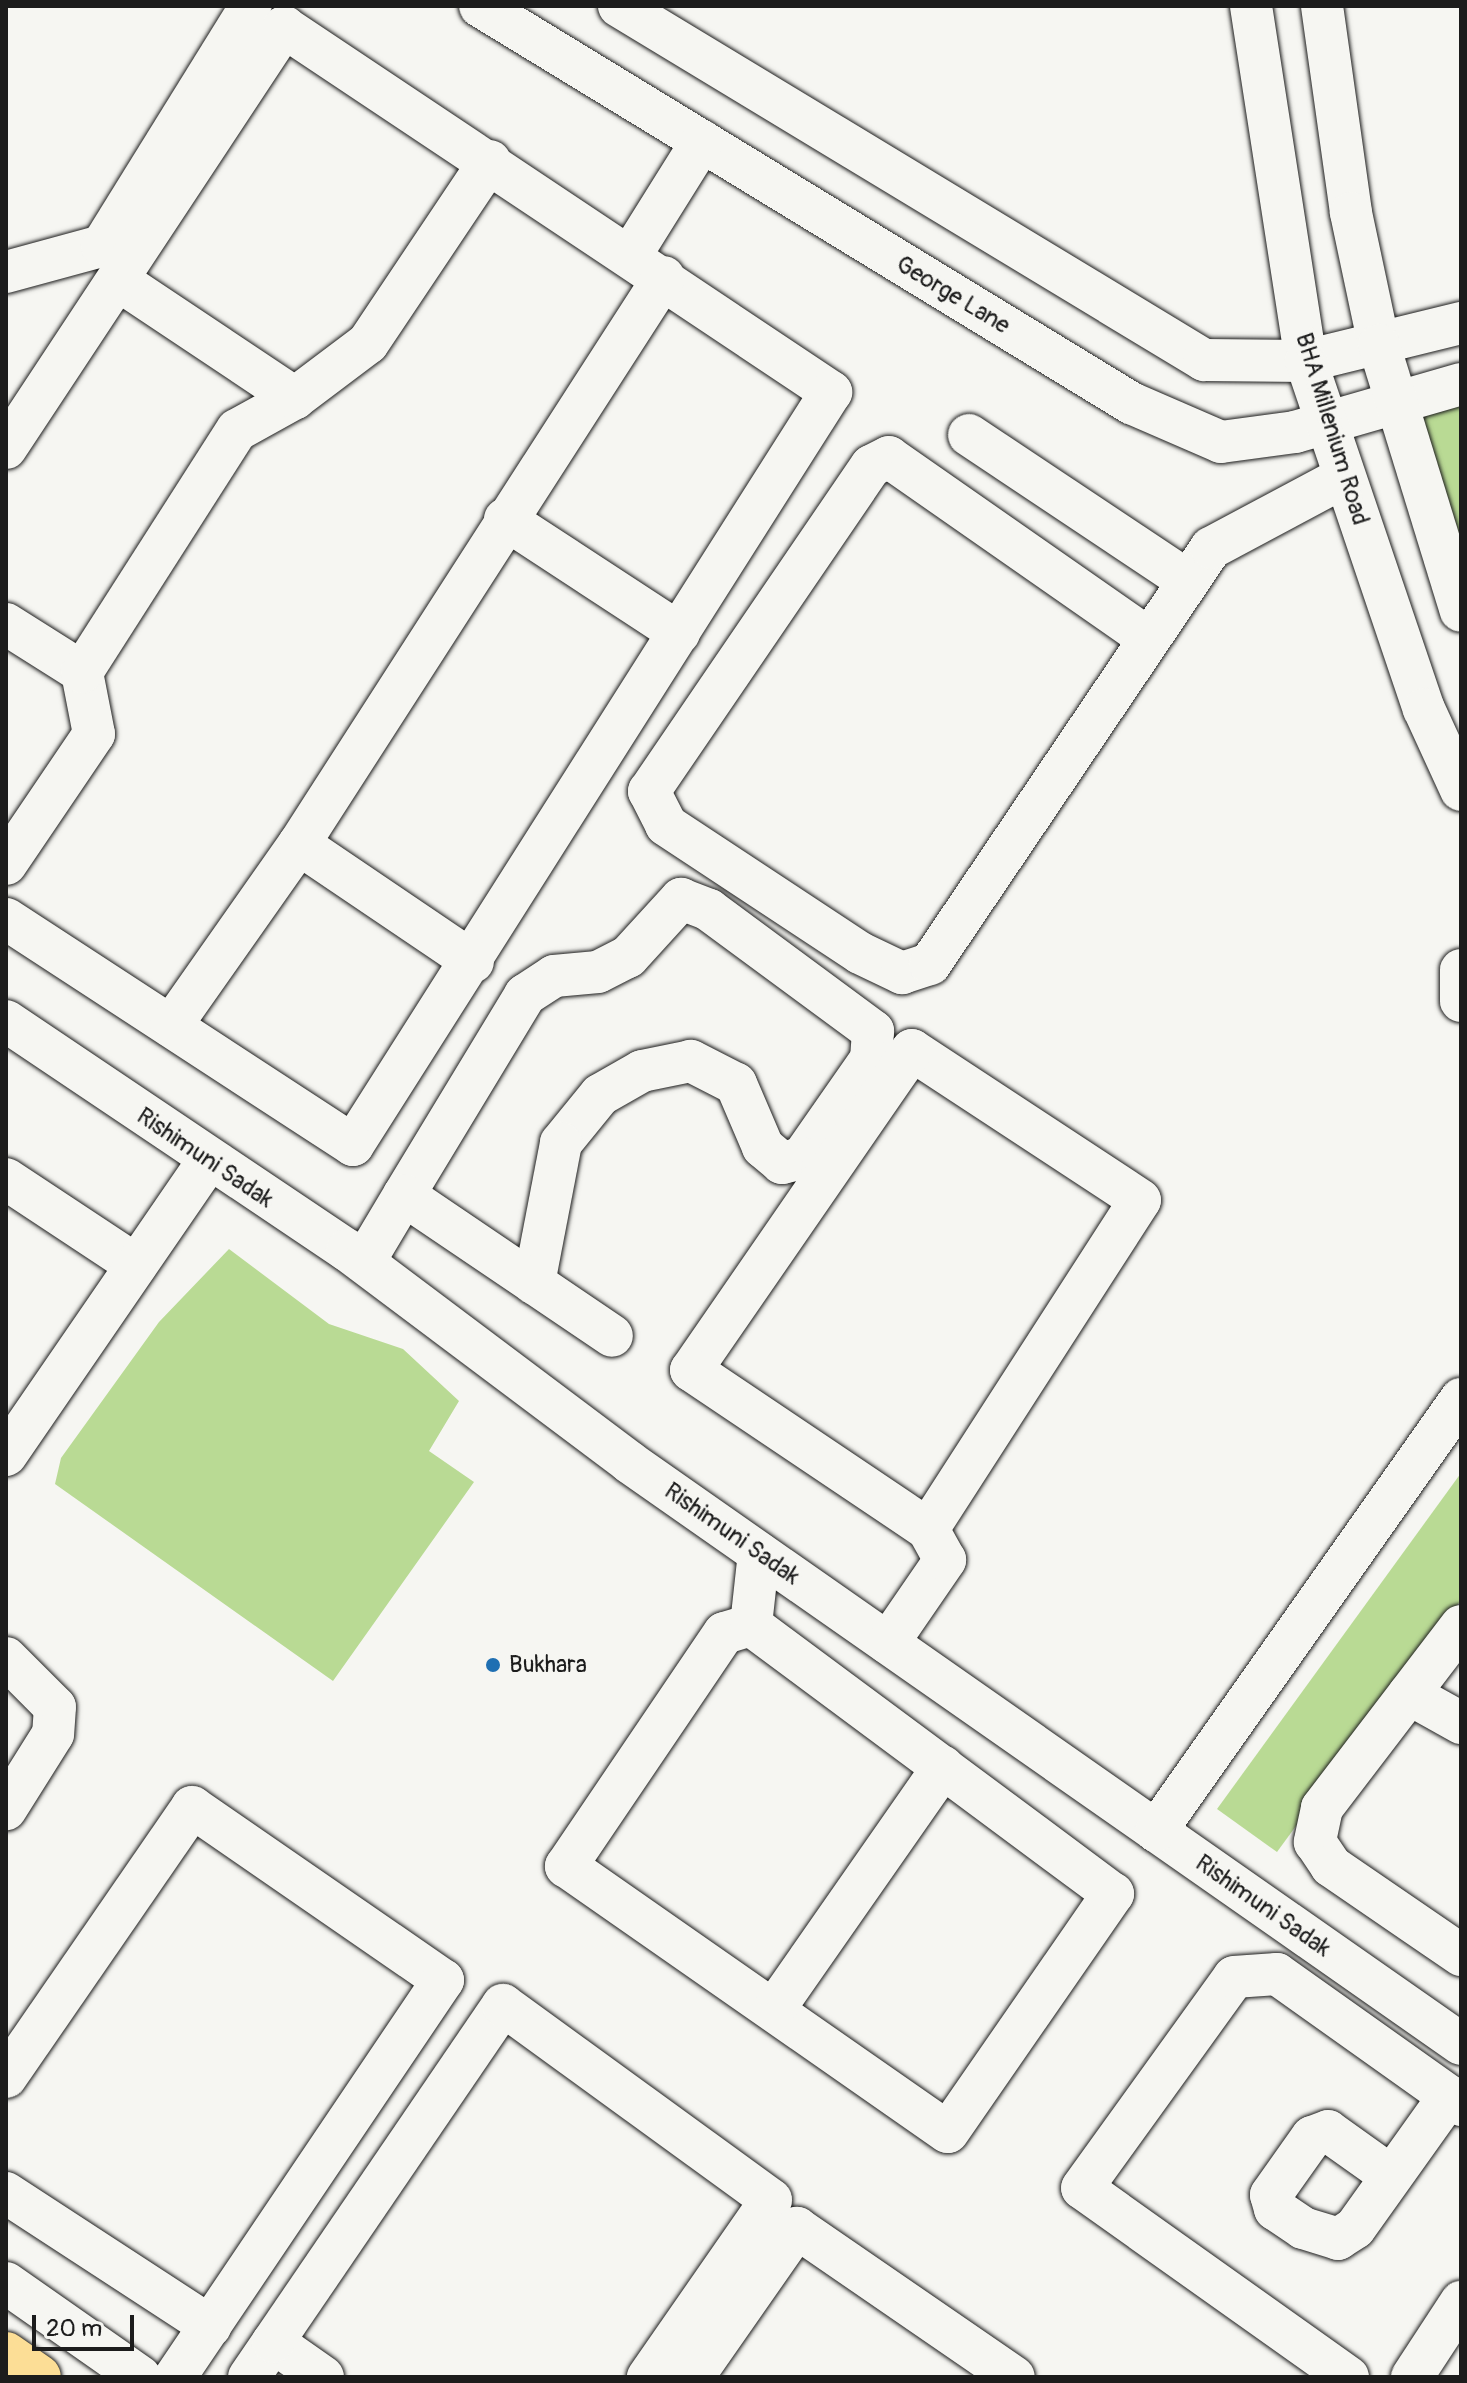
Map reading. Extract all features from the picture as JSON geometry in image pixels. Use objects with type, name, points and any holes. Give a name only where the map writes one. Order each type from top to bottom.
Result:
[{"type":"main road","points":[[6,2354],[39,2377]]},
{"type":"street","points":[[6,272],[102,246],[251,6]]},
{"type":"street","name":"George Lane","points":[[480,6],[1131,403],[1221,442],[1326,423],[1396,400],[1461,384]]},
{"type":"street","points":[[619,6],[1204,360],[1306,361],[1461,323]]},
{"type":"street","name":"BHA Millenium Road","points":[[1251,6],[1306,361],[1424,709],[1461,790]]},
{"type":"street","points":[[1322,6],[1351,213],[1379,345],[1461,611]]},
{"type":"street","points":[[6,448],[284,27],[648,265],[831,392],[473,962],[353,1145],[6,919]]},
{"type":"street","points":[[171,1026],[299,844],[505,519],[648,265],[702,141]]},
{"type":"street","points":[[6,864],[94,734],[82,672],[237,430],[295,398],[368,343],[490,161]]},
{"type":"street","points":[[118,280],[295,398]]},
{"type":"street","points":[[969,435],[1188,581]]},
{"type":"street","points":[[1148,638],[889,457],[871,466],[649,791],[666,825],[902,973],[930,964],[1211,548],[1344,477]]},
{"type":"street","points":[[505,519],[679,633]]},
{"type":"street","points":[[6,624],[82,672]]},
{"type":"street","points":[[299,844],[473,962]]},
{"type":"street","points":[[364,1262],[525,995],[554,976],[598,972],[628,957],[681,899],[709,910],[873,1031],[871,1059],[802,1158],[782,1163],[763,1147],[736,1084],[691,1061],[642,1071],[600,1095],[561,1143],[534,1283]]},
{"type":"street","points":[[1461,970],[1461,1001]]},
{"type":"street","name":"Rishimuni Sadak","points":[[6,1021],[207,1162],[364,1262],[759,1553],[1461,2044]]},
{"type":"street","points":[[888,1643],[945,1560],[928,1529],[691,1370],[912,1050],[1140,1200],[928,1529]]},
{"type":"street","points":[[6,1455],[207,1162]]},
{"type":"street","points":[[6,1179],[136,1265]]},
{"type":"street","points":[[404,1195],[612,1336]]},
{"type":"street","points":[[1156,1831],[1461,1399]]},
{"type":"street","points":[[751,1625],[759,1553]]},
{"type":"street","points":[[751,1625],[1113,1894],[948,2132],[775,2008],[566,1866],[724,1633],[751,1625]]},
{"type":"street","points":[[1461,1626],[1322,1808],[1315,1842],[1331,1866],[1461,1955]]},
{"type":"street","points":[[6,1658],[55,1707],[53,1734],[6,1809]]},
{"type":"street","points":[[1409,1694],[1461,1723]]},
{"type":"street","points":[[775,2008],[943,1767]]},
{"type":"street","points":[[6,2077],[192,1807],[443,1980],[175,2377]]},
{"type":"street","points":[[1348,2377],[1082,2188],[1234,1977],[1277,1974],[1455,2100],[1391,2176]]},
{"type":"street","points":[[249,2377],[503,2005],[771,2200],[648,2377]]},
{"type":"street","points":[[6,2193],[210,2326]]},
{"type":"street","points":[[709,2371],[797,2228],[1014,2377]]},
{"type":"street","points":[[6,2283],[140,2377]]},
{"type":"street","points":[[1412,2377],[1461,2302]]},
{"type":"street","points":[[273,2342],[323,2377]]},
{"type":"green space","points":[[1461,384],[1461,598],[1396,400]]},
{"type":"green space","points":[[229,1249],[329,1324],[403,1349],[459,1401],[429,1451],[474,1482],[333,1681],[55,1484],[61,1458],[159,1322]]},
{"type":"green space","points":[[1461,1473],[1461,1600],[1277,1852],[1217,1809]]},
{"type":"place","name":"Bukhara","points":[[493,1665]]}]
